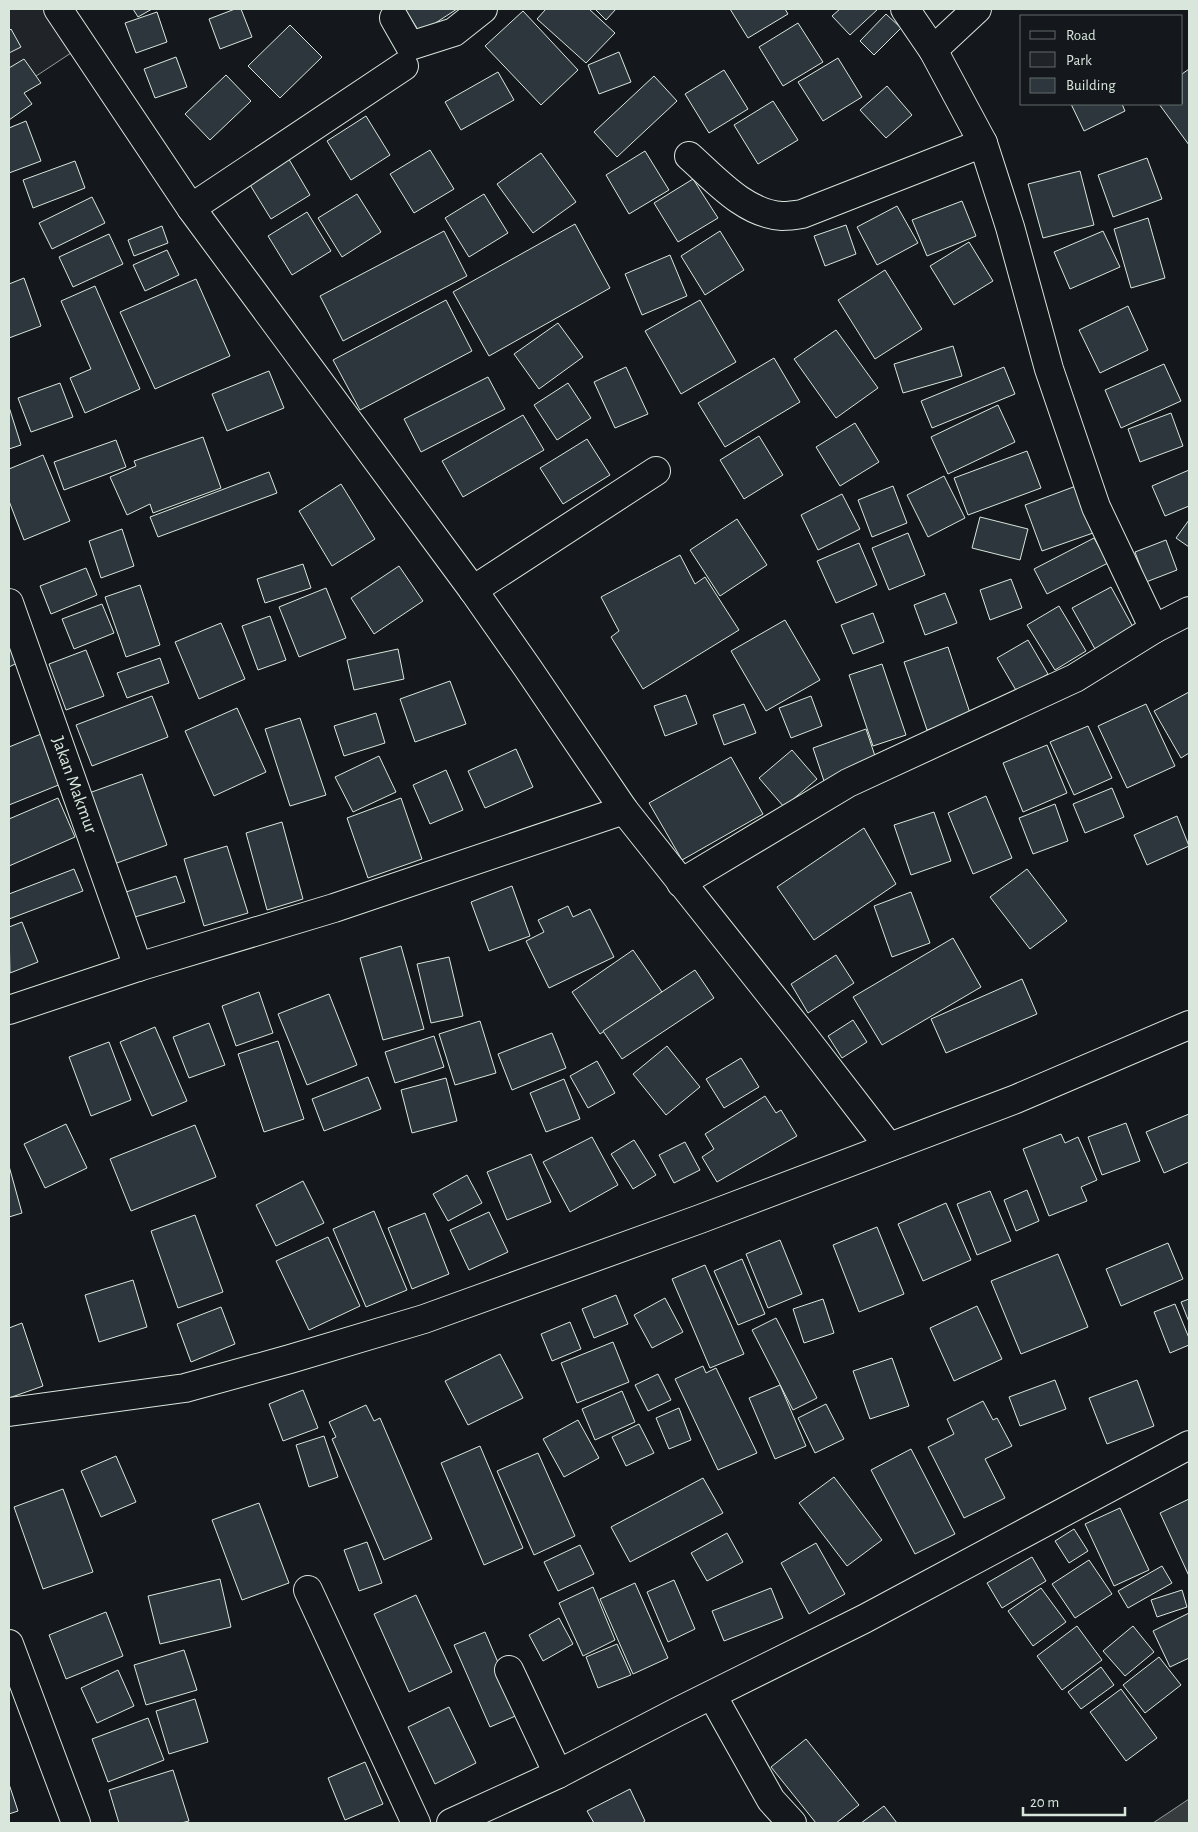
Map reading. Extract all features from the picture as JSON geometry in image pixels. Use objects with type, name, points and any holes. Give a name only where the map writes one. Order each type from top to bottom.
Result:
[{"type":"street","points":[[58,9],[191,208],[472,590],[624,810],[889,1147]]},
{"type":"street","points":[[394,18],[410,46],[454,32],[483,9]]},
{"type":"street","points":[[905,9],[933,50],[983,143],[1010,227],[1049,369],[1096,507],[1154,629]]},
{"type":"street","points":[[933,50],[977,9]]},
{"type":"street","points":[[191,208],[404,66]]},
{"type":"street","points":[[689,156],[733,194],[756,208],[782,216],[802,214],[983,143]]},
{"type":"street","points":[[472,590],[656,471]]},
{"type":"street","name":"Jakan Makmur","points":[[9,603],[138,967]]},
{"type":"street","points":[[680,883],[848,783],[949,738],[1075,678],[1154,629],[1189,611]]},
{"type":"street","points":[[9,1010],[138,967],[334,908],[624,810]]},
{"type":"street","points":[[9,1412],[184,1388],[424,1319],[691,1222],[1016,1099],[1189,1024]]},
{"type":"street","points":[[451,1823],[558,1774],[864,1619],[1189,1445]]},
{"type":"street","points":[[308,1590],[416,1823]]},
{"type":"street","points":[[9,1644],[76,1823]]},
{"type":"street","points":[[509,1670],[558,1774]]},
{"type":"street","points":[[712,1695],[771,1800],[792,1823]]},
{"type":"green space","points":[[9,9],[58,9],[83,45],[9,94]]},
{"type":"shaded area","points":[[1189,1799],[1189,1823],[1153,1823]]},
{"type":"building","points":[[133,9],[152,9],[138,17]]},
{"type":"building","points":[[235,9],[241,9],[252,37],[220,49],[209,19]]},
{"type":"building","points":[[405,9],[457,9],[420,33]]},
{"type":"building","points":[[546,9],[589,9],[615,33],[586,63],[537,19]]},
{"type":"building","points":[[595,9],[616,9],[606,20]]},
{"type":"building","points":[[730,9],[785,9],[788,14],[748,38]]},
{"type":"building","points":[[840,9],[878,9],[850,35],[832,16]]},
{"type":"building","points":[[523,11],[578,70],[541,105],[485,46]]},
{"type":"building","points":[[157,12],[167,42],[136,53],[125,23]]},
{"type":"building","points":[[886,14],[901,28],[874,55],[860,41]]},
{"type":"building","points":[[798,23],[823,62],[783,86],[759,47]]},
{"type":"building","points":[[290,25],[322,57],[280,98],[248,66]]},
{"type":"building","points":[[11,29],[21,47],[9,53],[9,31]]},
{"type":"building","points":[[619,52],[631,82],[599,94],[588,65]]},
{"type":"building","points":[[176,57],[187,87],[155,98],[144,69]]},
{"type":"building","points":[[838,58],[862,97],[823,121],[798,82]]},
{"type":"building","points":[[24,59],[41,83],[24,93],[32,104],[9,120],[9,68]]},
{"type":"building","points":[[1189,69],[1189,145],[1160,105],[1183,105],[1183,73]]},
{"type":"building","points":[[724,70],[748,109],[709,133],[685,94]]},
{"type":"building","points":[[498,72],[514,100],[461,130],[445,102]]},
{"type":"building","points":[[226,75],[251,101],[210,140],[185,114]]},
{"type":"building","points":[[654,76],[677,101],[617,157],[594,132]]},
{"type":"building","points":[[887,86],[912,115],[886,138],[860,110]]},
{"type":"building","points":[[773,101],[798,140],[758,164],[734,125]]},
{"type":"building","points":[[1071,105],[1122,105],[1125,111],[1084,131]]},
{"type":"building","points":[[366,116],[390,155],[351,180],[327,141]]},
{"type":"building","points":[[26,121],[41,161],[9,173],[9,128]]},
{"type":"building","points":[[430,150],[454,189],[414,213],[390,174]]},
{"type":"building","points":[[645,151],[669,190],[629,214],[606,175]]},
{"type":"building","points":[[541,153],[576,202],[533,233],[497,184]]},
{"type":"building","points":[[287,156],[310,195],[271,219],[247,180]]},
{"type":"building","points":[[1147,158],[1162,199],[1113,217],[1098,175]]},
{"type":"building","points":[[75,161],[85,188],[33,208],[23,180]]},
{"type":"building","points":[[1080,171],[1094,225],[1043,238],[1028,184]]},
{"type":"building","points":[[693,179],[718,218],[678,242],[654,203]]},
{"type":"building","points":[[357,194],[381,232],[342,257],[318,218]]},
{"type":"building","points":[[484,194],[508,233],[469,257],[445,218]]},
{"type":"building","points":[[92,197],[105,223],[52,249],[39,223]]},
{"type":"building","points":[[962,201],[976,236],[927,256],[912,220]]},
{"type":"building","points":[[897,206],[918,243],[877,265],[857,227]]},
{"type":"building","points":[[307,212],[331,251],[292,275],[268,236]]},
{"type":"building","points":[[1148,218],[1165,278],[1131,288],[1114,229]]},
{"type":"building","points":[[575,224],[610,288],[489,356],[453,292]]},
{"type":"building","points":[[846,225],[856,254],[825,266],[814,236]]},
{"type":"building","points":[[162,226],[168,243],[134,256],[128,240]]},
{"type":"building","points":[[444,231],[467,276],[343,341],[320,296]]},
{"type":"building","points":[[720,231],[744,270],[705,295],[681,256]]},
{"type":"building","points":[[1103,231],[1120,267],[1070,289],[1054,252]]},
{"type":"building","points":[[109,234],[123,264],[73,287],[59,257]]},
{"type":"building","points":[[969,242],[993,281],[954,305],[930,266]]},
{"type":"building","points":[[167,250],[179,275],[145,291],[133,265]]},
{"type":"building","points":[[670,255],[687,296],[642,315],[625,274]]},
{"type":"building","points":[[885,270],[922,329],[875,359],[838,300]]},
{"type":"building","points":[[24,278],[41,326],[9,338],[9,284]]},
{"type":"building","points":[[196,279],[230,356],[155,389],[120,312]]},
{"type":"building","points":[[95,286],[140,389],[85,413],[70,378],[91,369],[61,301]]},
{"type":"building","points":[[446,300],[472,351],[360,410],[333,360]]},
{"type":"building","points":[[700,300],[736,362],[681,394],[645,331]]},
{"type":"building","points":[[1128,306],[1148,350],[1100,373],[1079,330]]},
{"type":"building","points":[[558,323],[583,357],[539,389],[514,354]]},
{"type":"building","points":[[836,330],[878,388],[836,418],[794,359]]},
{"type":"building","points":[[953,346],[962,376],[903,393],[894,364]]},
{"type":"building","points":[[774,358],[800,402],[725,447],[698,403]]},
{"type":"building","points":[[1164,364],[1181,401],[1121,428],[1105,390]]},
{"type":"building","points":[[626,367],[648,414],[615,428],[594,382]]},
{"type":"building","points":[[1004,367],[1015,394],[932,428],[921,401]]},
{"type":"building","points":[[269,371],[284,408],[227,431],[212,394]]},
{"type":"building","points":[[488,377],[505,409],[421,452],[404,419]]},
{"type":"building","points":[[60,383],[73,417],[31,432],[18,398]]},
{"type":"building","points":[[568,383],[591,418],[557,440],[534,405]]},
{"type":"building","points":[[998,405],[1015,442],[948,474],[931,437]]},
{"type":"building","points":[[9,407],[21,445],[9,449]]},
{"type":"building","points":[[1171,413],[1183,446],[1140,462],[1128,429]]},
{"type":"building","points":[[523,415],[544,450],[463,497],[442,461]]},
{"type":"building","points":[[855,423],[879,462],[840,486],[816,447]]},
{"type":"building","points":[[759,436],[783,475],[744,499],[720,460]]},
{"type":"building","points":[[203,437],[221,488],[153,513],[150,504],[127,515],[110,477],[136,466],[134,461]]},
{"type":"building","points":[[587,439],[610,475],[563,504],[540,468]]},
{"type":"building","points":[[116,440],[126,467],[64,490],[54,462]]},
{"type":"building","points":[[1027,451],[1041,488],[968,515],[954,478]]},
{"type":"building","points":[[43,455],[70,521],[24,540],[9,501],[9,469]]},
{"type":"building","points":[[1189,470],[1189,506],[1165,516],[1152,486]]},
{"type":"building","points":[[269,472],[277,493],[158,537],[150,517]]},
{"type":"building","points":[[944,476],[965,518],[928,537],[907,495]]},
{"type":"building","points":[[341,484],[375,539],[332,566],[299,511]]},
{"type":"building","points":[[893,486],[907,523],[872,537],[858,500]]},
{"type":"building","points":[[1076,486],[1093,533],[1042,551],[1025,505]]},
{"type":"building","points":[[842,494],[860,529],[818,550],[801,515]]},
{"type":"building","points":[[980,517],[1028,529],[1020,560],[972,548]]},
{"type":"building","points":[[737,519],[767,565],[720,596],[690,550]]},
{"type":"building","points":[[1189,520],[1189,547],[1176,538]]},
{"type":"building","points":[[122,529],[134,566],[101,578],[89,541]]},
{"type":"building","points":[[908,533],[925,575],[889,590],[872,548]]},
{"type":"building","points":[[1094,538],[1108,563],[1047,594],[1034,569]]},
{"type":"building","points":[[1166,540],[1177,570],[1146,582],[1135,552]]},
{"type":"building","points":[[859,543],[877,585],[836,603],[817,561]]},
{"type":"building","points":[[680,555],[695,584],[705,577],[739,630],[643,689],[611,637],[619,631],[601,597]]},
{"type":"building","points":[[303,564],[311,588],[265,603],[257,579]]},
{"type":"building","points":[[399,566],[423,601],[374,634],[351,598]]},
{"type":"building","points":[[86,568],[97,595],[51,614],[40,586]]},
{"type":"building","points":[[1011,579],[1022,608],[990,620],[980,590]]},
{"type":"building","points":[[140,585],[160,645],[126,657],[105,597]]},
{"type":"building","points":[[1111,587],[1133,627],[1095,649],[1072,608]]},
{"type":"building","points":[[326,588],[346,638],[299,657],[279,607]]},
{"type":"building","points":[[945,593],[957,623],[925,635],[914,605]]},
{"type":"building","points":[[102,604],[114,633],[74,649],[62,619]]},
{"type":"building","points":[[1059,606],[1086,651],[1055,670],[1027,625]]},
{"type":"building","points":[[873,613],[884,642],[853,654],[841,625]]},
{"type":"building","points":[[270,616],[286,660],[258,670],[242,626]]},
{"type":"building","points":[[785,620],[820,680],[766,711],[731,651]]},
{"type":"building","points":[[221,623],[245,679],[199,699],[175,642]]},
{"type":"building","points":[[1028,640],[1048,674],[1017,692],[997,658]]},
{"type":"building","points":[[9,642],[19,662],[9,667]]},
{"type":"building","points":[[948,647],[971,716],[927,730],[904,662]]},
{"type":"building","points":[[398,649],[404,679],[354,690],[347,660]]},
{"type":"building","points":[[86,650],[104,696],[66,710],[49,664]]},
{"type":"building","points":[[160,658],[169,683],[127,698],[117,673]]},
{"type":"building","points":[[882,664],[906,735],[873,746],[849,675]]},
{"type":"building","points":[[450,681],[466,724],[415,742],[400,699]]},
{"type":"building","points":[[1189,692],[1189,753],[1181,758],[1154,711]]},
{"type":"building","points":[[686,695],[697,724],[665,736],[654,706]]},
{"type":"building","points":[[152,696],[168,737],[92,766],[76,725]]},
{"type":"building","points":[[811,696],[822,726],[791,738],[779,708]]},
{"type":"building","points":[[744,704],[756,733],[724,745],[713,715]]},
{"type":"building","points":[[1146,704],[1175,766],[1127,788],[1098,726]]},
{"type":"building","points":[[237,708],[266,772],[214,796],[185,731]]},
{"type":"building","points":[[376,713],[385,743],[344,756],[334,726]]},
{"type":"building","points":[[300,718],[326,795],[290,806],[265,729]]},
{"type":"building","points":[[1088,726],[1112,778],[1074,795],[1050,742]]},
{"type":"building","points":[[866,729],[878,765],[825,784],[813,748]]},
{"type":"building","points":[[41,734],[61,784],[9,805],[9,747]]},
{"type":"building","points":[[1047,745],[1067,793],[1023,812],[1003,763]]},
{"type":"building","points":[[516,749],[533,787],[485,808],[468,771]]},
{"type":"building","points":[[792,750],[817,779],[784,807],[759,778]]},
{"type":"building","points":[[379,756],[396,792],[353,812],[335,777]]},
{"type":"building","points":[[731,757],[763,814],[682,860],[649,803]]},
{"type":"building","points":[[446,770],[463,810],[430,824],[413,785]]},
{"type":"building","points":[[142,774],[167,845],[114,864],[89,793]]},
{"type":"building","points":[[1112,788],[1124,817],[1085,833],[1073,804]]},
{"type":"building","points":[[986,796],[1012,858],[973,874],[948,813]]},
{"type":"building","points":[[58,798],[75,837],[9,866],[9,819]]},
{"type":"building","points":[[401,798],[422,859],[368,878],[347,818]]},
{"type":"building","points":[[1055,804],[1068,841],[1033,854],[1019,818]]},
{"type":"building","points":[[934,812],[951,861],[911,875],[894,825]]},
{"type":"building","points":[[1177,816],[1189,846],[1147,865],[1134,835]]},
{"type":"building","points":[[282,822],[303,899],[267,910],[246,833]]},
{"type":"building","points":[[864,828],[896,884],[814,940],[777,887]]},
{"type":"building","points":[[227,846],[248,913],[204,926],[184,859]]},
{"type":"building","points":[[74,869],[83,891],[9,919],[9,894]]},
{"type":"building","points":[[1027,869],[1067,921],[1030,949],[990,897]]},
{"type":"building","points":[[176,876],[185,902],[135,917],[126,892]]},
{"type":"building","points":[[512,886],[530,936],[489,951],[471,902]]},
{"type":"building","points":[[911,892],[930,943],[892,957],[874,906]]},
{"type":"building","points":[[568,906],[573,917],[590,909],[614,957],[549,988],[526,941],[544,932],[538,920]]},
{"type":"building","points":[[22,922],[38,962],[10,973],[9,927]]},
{"type":"building","points":[[953,938],[981,987],[882,1045],[853,997]]},
{"type":"building","points":[[401,946],[424,1029],[383,1040],[360,958]]},
{"type":"building","points":[[633,950],[662,992],[600,1034],[572,992]]},
{"type":"building","points":[[836,955],[854,983],[808,1013],[791,984]]},
{"type":"building","points":[[449,957],[463,1016],[431,1023],[417,964]]},
{"type":"building","points":[[695,970],[714,998],[622,1059],[603,1031]]},
{"type":"building","points":[[1022,979],[1037,1014],[946,1053],[931,1019]]},
{"type":"building","points":[[259,992],[273,1033],[236,1046],[222,1006]]},
{"type":"building","points":[[329,994],[357,1065],[307,1085],[278,1014]]},
{"type":"building","points":[[853,1020],[867,1042],[842,1058],[828,1036]]},
{"type":"building","points":[[480,1021],[496,1073],[455,1085],[439,1034]]},
{"type":"building","points":[[209,1023],[225,1065],[189,1078],[173,1037]]},
{"type":"building","points":[[155,1027],[187,1101],[152,1116],[120,1042]]},
{"type":"building","points":[[552,1033],[566,1068],[512,1090],[498,1054]]},
{"type":"building","points":[[434,1036],[444,1067],[395,1083],[385,1052]]},
{"type":"building","points":[[278,1041],[304,1119],[264,1132],[238,1054]]},
{"type":"building","points":[[109,1042],[131,1100],[91,1116],[69,1057]]},
{"type":"building","points":[[667,1046],[700,1087],[666,1115],[633,1074]]},
{"type":"building","points":[[741,1058],[759,1087],[724,1108],[706,1079]]},
{"type":"building","points":[[597,1061],[615,1093],[588,1108],[570,1076]]},
{"type":"building","points":[[368,1077],[381,1109],[324,1131],[312,1099]]},
{"type":"building","points":[[446,1078],[457,1121],[412,1133],[401,1090]]},
{"type":"building","points":[[564,1079],[580,1119],[546,1132],[530,1093]]},
{"type":"building","points":[[765,1096],[776,1113],[781,1110],[797,1136],[717,1182],[702,1157],[714,1149],[705,1134]]},
{"type":"building","points":[[1189,1114],[1189,1162],[1164,1173],[1146,1132]]},
{"type":"building","points":[[1126,1123],[1140,1161],[1102,1175],[1088,1137]]},
{"type":"building","points":[[66,1124],[87,1168],[45,1188],[24,1144]]},
{"type":"building","points":[[195,1125],[216,1177],[131,1211],[110,1159]]},
{"type":"building","points":[[1061,1134],[1065,1143],[1078,1137],[1097,1180],[1081,1187],[1087,1201],[1049,1216],[1023,1149]]},
{"type":"building","points":[[592,1137],[618,1185],[570,1212],[543,1162]]},
{"type":"building","points":[[634,1140],[656,1175],[633,1189],[611,1154]]},
{"type":"building","points":[[685,1142],[700,1170],[674,1183],[659,1155]]},
{"type":"building","points":[[531,1154],[551,1202],[507,1220],[487,1172]]},
{"type":"building","points":[[9,1166],[22,1213],[9,1217]]},
{"type":"building","points":[[467,1175],[482,1203],[448,1221],[433,1194]]},
{"type":"building","points":[[303,1181],[324,1223],[276,1246],[256,1205]]},
{"type":"building","points":[[1027,1190],[1039,1221],[1016,1231],[1004,1200]]},
{"type":"building","points":[[990,1191],[1011,1241],[977,1255],[957,1204]]},
{"type":"building","points":[[946,1203],[971,1260],[923,1281],[898,1224]]},
{"type":"building","points":[[374,1211],[407,1290],[366,1307],[333,1229]]},
{"type":"building","points":[[489,1212],[508,1252],[469,1270],[450,1230]]},
{"type":"building","points":[[425,1213],[449,1274],[412,1289],[388,1228]]},
{"type":"building","points":[[195,1215],[223,1292],[178,1308],[151,1231]]},
{"type":"building","points":[[877,1227],[904,1294],[859,1312],[833,1245]]},
{"type":"building","points":[[328,1237],[360,1306],[309,1330],[276,1261]]},
{"type":"building","points":[[780,1240],[802,1294],[768,1308],[746,1254]]},
{"type":"building","points":[[1168,1243],[1183,1279],[1121,1306],[1106,1269]]},
{"type":"building","points":[[1058,1254],[1088,1327],[1021,1354],[991,1281]]},
{"type":"building","points":[[742,1259],[765,1314],[738,1325],[714,1271]]},
{"type":"building","points":[[705,1265],[744,1354],[710,1368],[672,1279]]},
{"type":"building","points":[[133,1280],[147,1327],[99,1342],[85,1295]]},
{"type":"building","points":[[616,1295],[628,1324],[594,1338],[582,1309]]},
{"type":"building","points":[[665,1298],[683,1332],[652,1348],[634,1315]]},
{"type":"building","points":[[823,1299],[834,1333],[804,1343],[793,1309]]},
{"type":"building","points":[[1189,1299],[1189,1322],[1181,1302]]},
{"type":"building","points":[[1175,1304],[1189,1338],[1189,1345],[1170,1353],[1154,1312]]},
{"type":"building","points":[[977,1306],[1002,1359],[954,1381],[930,1328]]},
{"type":"building","points":[[221,1307],[235,1344],[191,1362],[177,1324]]},
{"type":"building","points":[[776,1318],[817,1398],[793,1410],[752,1330]]},
{"type":"building","points":[[570,1322],[581,1349],[552,1361],[541,1334]]},
{"type":"building","points":[[22,1323],[43,1386],[9,1398],[9,1328]]},
{"type":"building","points":[[613,1342],[629,1382],[577,1403],[561,1363]]},
{"type":"building","points":[[500,1354],[523,1398],[468,1425],[445,1381]]},
{"type":"building","points":[[892,1358],[909,1406],[870,1419],[853,1371]]},
{"type":"building","points":[[703,1366],[706,1373],[716,1368],[757,1453],[718,1470],[675,1379]]},
{"type":"building","points":[[658,1374],[671,1400],[648,1411],[635,1385]]},
{"type":"building","points":[[1055,1380],[1066,1409],[1020,1426],[1009,1397]]},
{"type":"building","points":[[1137,1380],[1154,1426],[1107,1444],[1089,1398]]},
{"type":"building","points":[[780,1385],[806,1446],[775,1459],[749,1398]]},
{"type":"building","points":[[303,1390],[318,1428],[283,1441],[269,1404]]},
{"type":"building","points":[[622,1391],[635,1422],[595,1440],[582,1409]]},
{"type":"building","points":[[983,1401],[993,1420],[997,1418],[1012,1446],[985,1459],[1005,1498],[964,1518],[928,1447],[954,1434],[947,1419]]},
{"type":"building","points":[[826,1404],[844,1439],[815,1453],[798,1418]]},
{"type":"building","points":[[366,1405],[374,1421],[380,1418],[432,1539],[384,1560],[332,1439],[336,1437],[329,1422]]},
{"type":"building","points":[[679,1408],[691,1440],[669,1449],[656,1418]]},
{"type":"building","points":[[578,1420],[599,1458],[564,1477],[543,1439]]},
{"type":"building","points":[[639,1424],[654,1453],[626,1466],[612,1437]]},
{"type":"building","points":[[324,1436],[338,1477],[309,1487],[296,1445]]},
{"type":"building","points":[[480,1446],[523,1548],[484,1565],[441,1463]]},
{"type":"building","points":[[911,1449],[955,1534],[915,1554],[871,1470]]},
{"type":"building","points":[[538,1453],[575,1536],[534,1555],[497,1471]]},
{"type":"building","points":[[116,1456],[136,1502],[101,1517],[81,1471]]},
{"type":"building","points":[[834,1477],[882,1540],[847,1566],[799,1503]]},
{"type":"building","points":[[703,1478],[723,1513],[630,1562],[611,1527]]},
{"type":"building","points":[[63,1489],[93,1572],[43,1589],[14,1507]]},
{"type":"building","points":[[1189,1499],[1189,1576],[1160,1513]]},
{"type":"building","points":[[259,1503],[289,1583],[242,1600],[212,1520]]},
{"type":"building","points":[[1120,1508],[1149,1570],[1114,1586],[1085,1524]]},
{"type":"building","points":[[1074,1529],[1088,1551],[1069,1563],[1055,1541]]},
{"type":"building","points":[[727,1533],[743,1562],[707,1581],[691,1553]]},
{"type":"building","points":[[367,1542],[382,1583],[359,1591],[344,1550]]},
{"type":"building","points":[[816,1543],[845,1594],[809,1614],[781,1563]]},
{"type":"building","points":[[580,1545],[594,1574],[558,1591],[544,1562]]},
{"type":"building","points":[[1032,1557],[1046,1581],[1002,1608],[987,1583]]},
{"type":"building","points":[[1089,1560],[1112,1594],[1075,1618],[1052,1584]]},
{"type":"building","points":[[1162,1566],[1172,1583],[1128,1608],[1118,1591]]},
{"type":"building","points":[[220,1579],[231,1627],[160,1644],[148,1596]]},
{"type":"building","points":[[674,1580],[695,1629],[668,1642],[647,1592]]},
{"type":"building","points":[[635,1583],[668,1658],[633,1674],[600,1599]]},
{"type":"building","points":[[593,1587],[615,1640],[583,1656],[559,1603]]},
{"type":"building","points":[[771,1588],[783,1618],[724,1641],[712,1611]]},
{"type":"building","points":[[1041,1588],[1066,1622],[1033,1646],[1008,1611]]},
{"type":"building","points":[[1182,1590],[1187,1607],[1157,1617],[1151,1600]]},
{"type":"building","points":[[416,1595],[452,1672],[409,1692],[374,1614]]},
{"type":"building","points":[[106,1612],[123,1656],[66,1679],[49,1635]]},
{"type":"building","points":[[1189,1613],[1189,1658],[1170,1667],[1153,1631]]},
{"type":"building","points":[[559,1618],[573,1644],[543,1661],[529,1635]]},
{"type":"building","points":[[1077,1626],[1102,1660],[1062,1690],[1037,1656]]},
{"type":"building","points":[[1133,1626],[1154,1652],[1125,1676],[1103,1651]]},
{"type":"building","points":[[485,1632],[520,1714],[490,1727],[454,1645]]},
{"type":"building","points":[[617,1644],[631,1675],[598,1688],[586,1657]]},
{"type":"building","points":[[184,1650],[197,1690],[146,1705],[134,1665]]},
{"type":"building","points":[[1159,1657],[1181,1685],[1145,1713],[1123,1685]]},
{"type":"building","points":[[1101,1667],[1114,1685],[1081,1709],[1068,1692]]},
{"type":"building","points":[[118,1670],[134,1706],[97,1723],[81,1688]]},
{"type":"building","points":[[1121,1689],[1157,1738],[1126,1761],[1090,1712]]},
{"type":"building","points":[[195,1699],[208,1742],[169,1754],[156,1711]]},
{"type":"building","points":[[449,1707],[476,1763],[435,1784],[408,1727]]},
{"type":"building","points":[[148,1718],[164,1760],[108,1782],[92,1739]]},
{"type":"building","points":[[806,1739],[859,1805],[836,1823],[816,1823],[771,1767]]},
{"type":"building","points":[[365,1762],[383,1804],[345,1820],[328,1778]]},
{"type":"building","points":[[173,1770],[189,1821],[181,1823],[119,1823],[109,1790]]},
{"type":"building","points":[[9,1784],[18,1811],[9,1814]]},
{"type":"building","points":[[630,1789],[645,1821],[642,1823],[594,1823],[587,1811]]},
{"type":"building","points":[[884,1806],[897,1823],[861,1823]]}]
